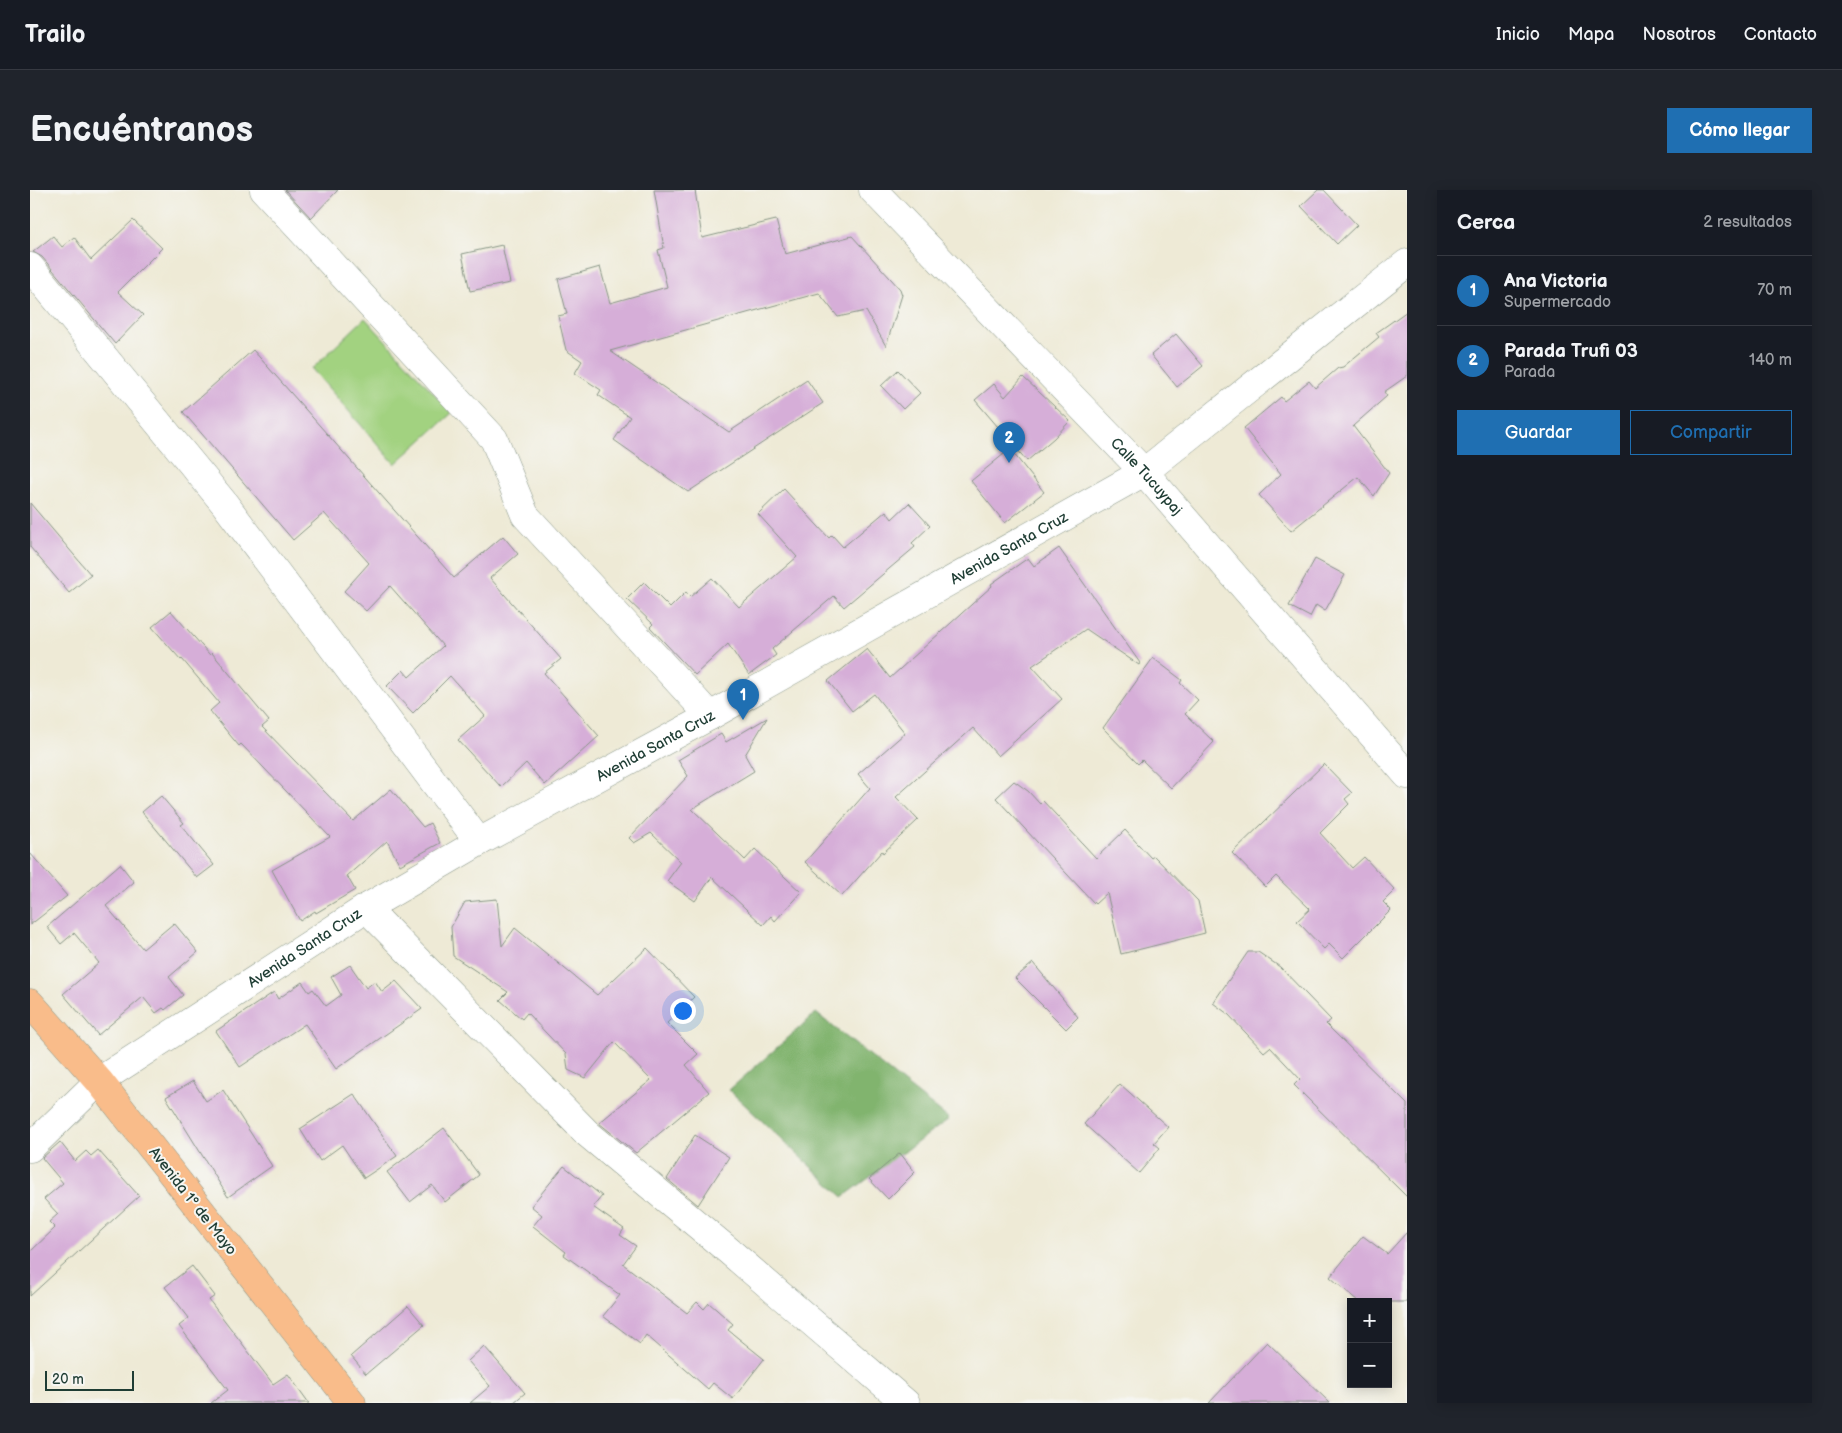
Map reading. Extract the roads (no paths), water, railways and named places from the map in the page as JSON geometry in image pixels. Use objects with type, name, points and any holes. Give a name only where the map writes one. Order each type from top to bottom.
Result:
[{"type":"main road","name":"Avenida 1º de Mayo","points":[[30,1003],[99,1081],[352,1403]]},
{"type":"street","points":[[264,190],[494,440],[525,515],[710,716]]},
{"type":"street","name":"Calle Tucuypaj","points":[[873,190],[1144,472],[1407,775]]},
{"type":"street","name":"Avenida Santa Cruz","points":[[30,1148],[99,1081],[366,908],[479,842],[710,716],[1144,472],[1407,262]]},
{"type":"street","points":[[30,267],[224,503],[479,842]]},
{"type":"street","points":[[366,908],[588,1134],[722,1244],[906,1403]]},
{"type":"place","name":"Parada Trufi 03","points":[[1009,463]]},
{"type":"place","name":"Ana Victoria","points":[[743,720]]}]
